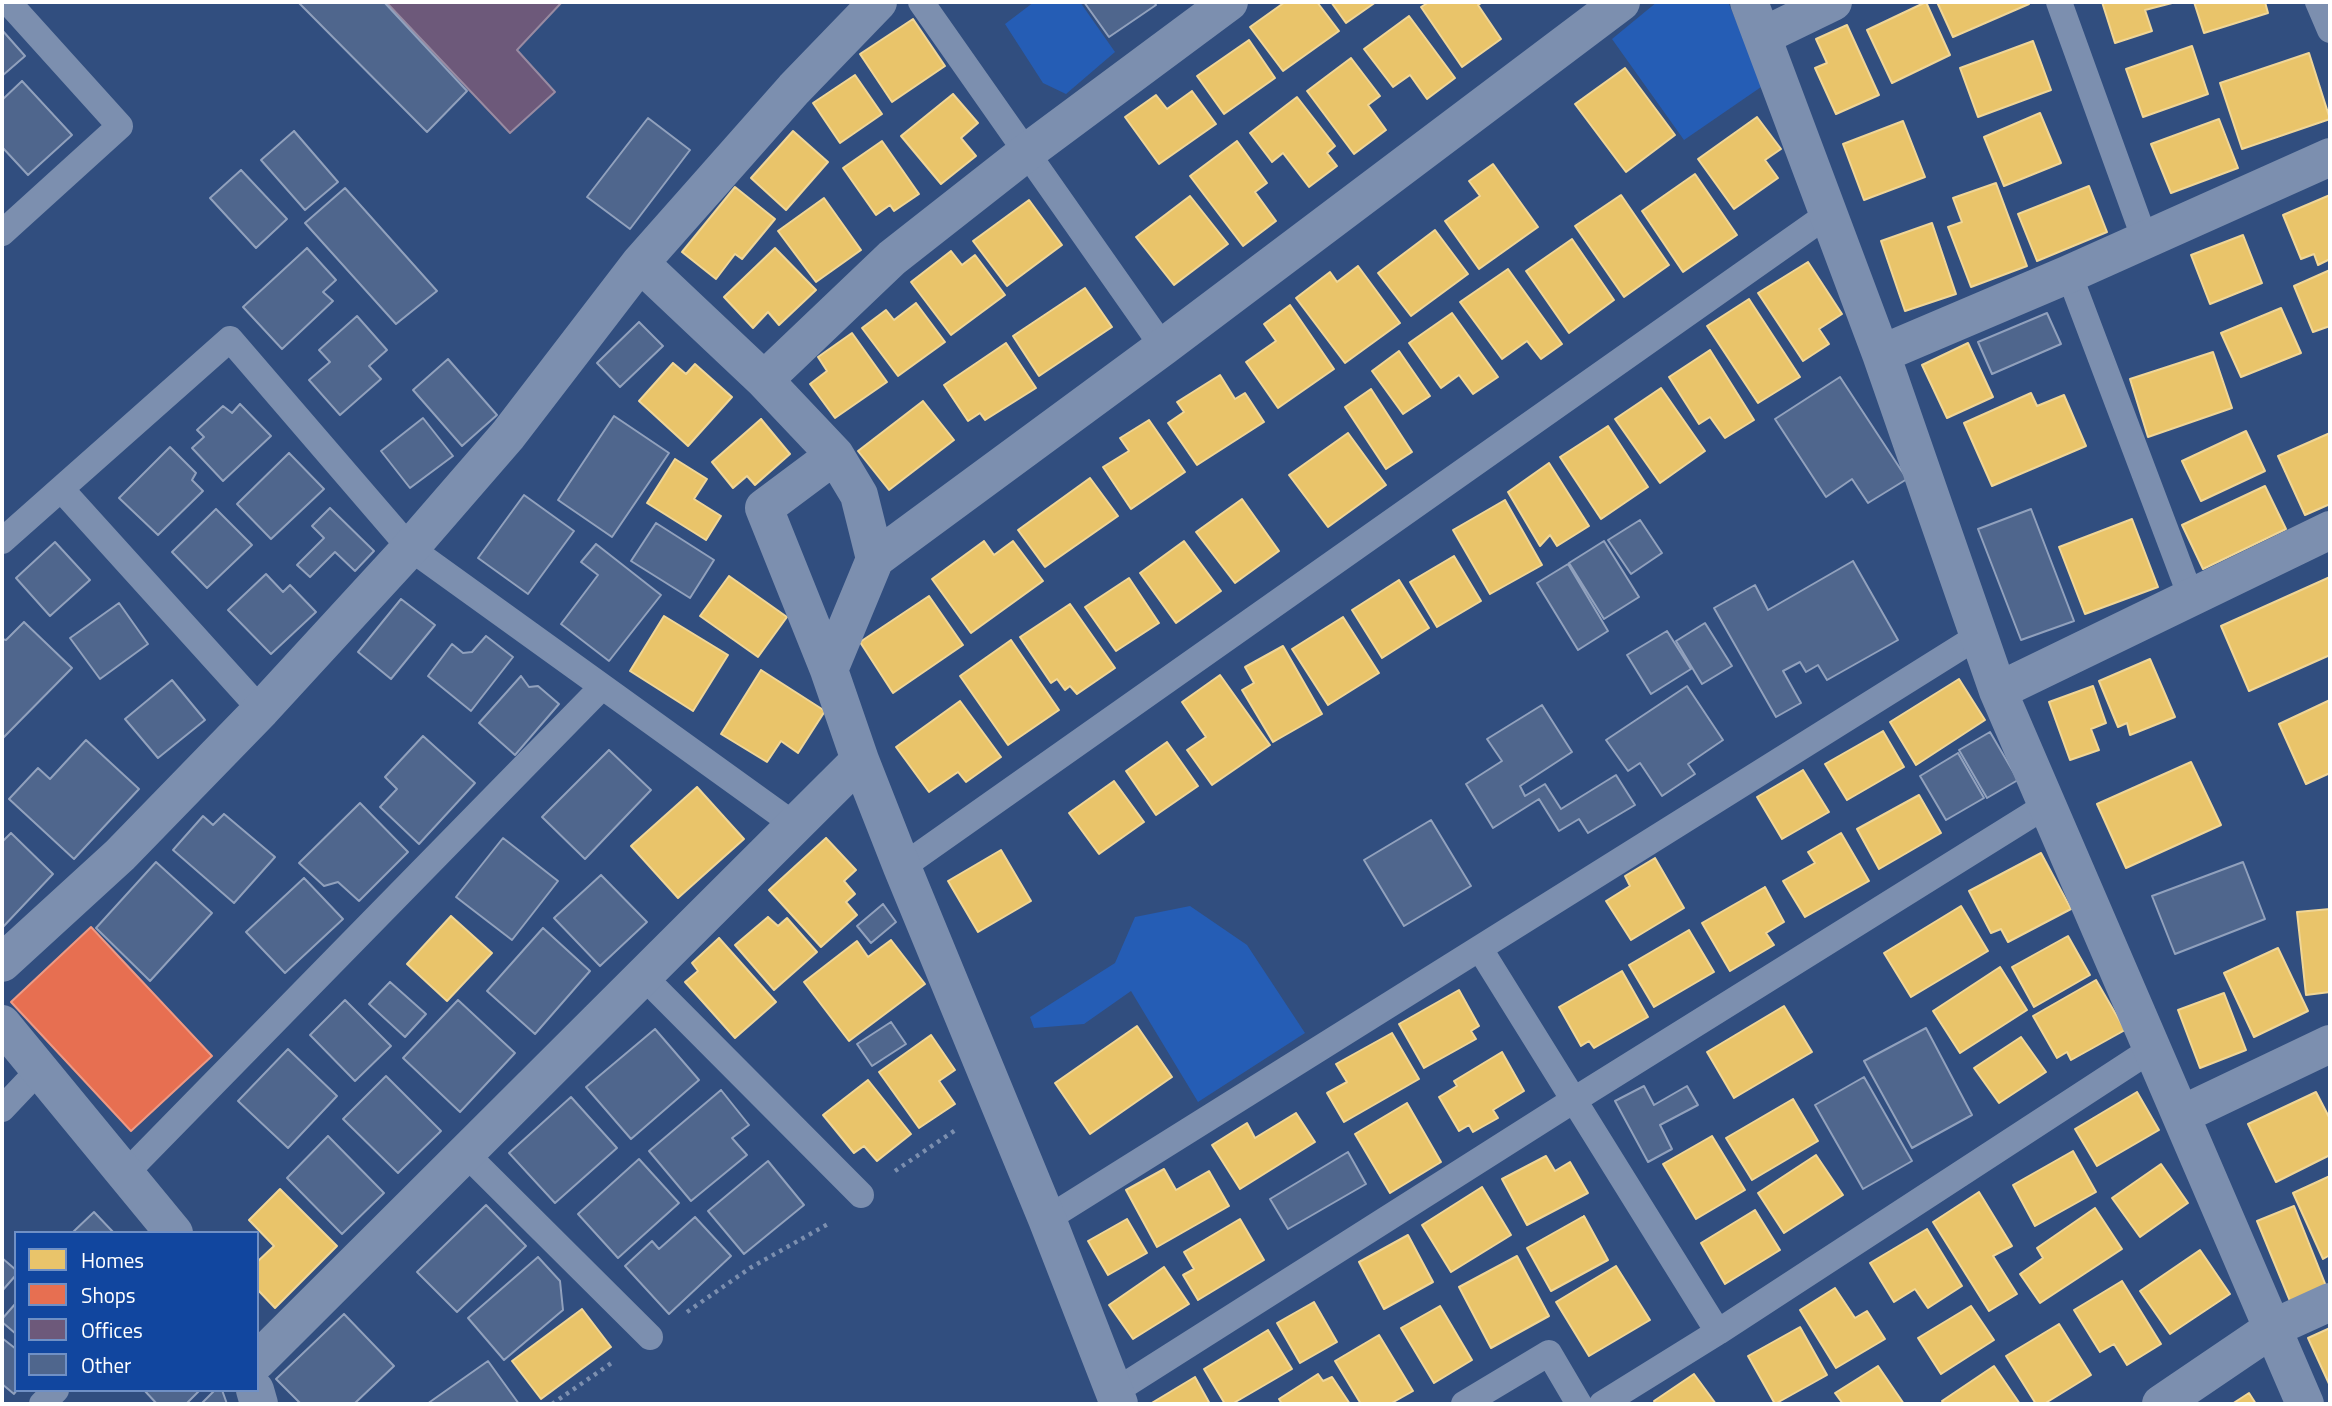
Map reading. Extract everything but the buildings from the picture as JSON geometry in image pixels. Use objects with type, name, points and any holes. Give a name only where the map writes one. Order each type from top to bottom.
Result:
[{"type":"street","points":[[2,963],[120,855],[261,710],[410,548],[508,435],[640,263],[794,89],[878,2]]},
{"type":"street","points":[[764,380],[892,258],[1027,152],[1229,2]]},
{"type":"street","points":[[829,670],[875,559],[1163,347],[1621,2]]},
{"type":"street","points":[[1833,2],[1756,19],[1881,354],[1998,691],[2305,1404]]},
{"type":"street","points":[[1881,354],[2069,274],[2330,157]]},
{"type":"street","points":[[640,263],[764,380],[835,455],[859,495],[875,559]]},
{"type":"street","points":[[835,455],[764,508],[829,670],[860,760],[902,867],[1047,1219],[1117,1398]]},
{"type":"street","points":[[1998,691],[2330,530]]},
{"type":"street","points":[[259,1359],[860,760]]},
{"type":"street","points":[[2,1024],[172,1231]]},
{"type":"street","points":[[2180,1115],[2330,1045]]},
{"type":"street","points":[[2161,1404],[2273,1328],[2330,1302]]},
{"type":"lane","points":[[2,233],[120,126],[8,2]]},
{"type":"lane","points":[[921,2],[1163,347]]},
{"type":"lane","points":[[2059,2],[2145,240]]},
{"type":"lane","points":[[2318,2],[2330,30]]},
{"type":"lane","points":[[902,867],[1827,215]]},
{"type":"lane","points":[[2069,274],[2191,597]]},
{"type":"lane","points":[[2,541],[230,339],[410,548],[796,826]]},
{"type":"lane","points":[[61,489],[261,710]]},
{"type":"lane","points":[[1047,1219],[1980,635]]},
{"type":"lane","points":[[126,1173],[602,687]]},
{"type":"lane","points":[[1117,1398],[1574,1100],[2047,804]]},
{"type":"lane","points":[[1480,949],[1718,1332]]},
{"type":"lane","points":[[644,977],[861,1195]]},
{"type":"lane","points":[[1602,1404],[1718,1332],[2152,1049]]},
{"type":"lane","points":[[2,1109],[39,1070]]},
{"type":"lane","points":[[466,1154],[650,1337]]},
{"type":"lane","points":[[1464,1404],[1549,1353],[1579,1404]]},
{"type":"path","points":[[552,1404],[750,1268],[833,1221],[861,1195],[998,1100]]},
{"type":"shaded area","points":[[1034,2],[1080,2],[1115,52],[1066,94],[1043,83],[1005,24]]},
{"type":"shaded area","points":[[1657,2],[1728,2],[1764,85],[1684,140],[1612,39]]},
{"type":"shaded area","points":[[1190,906],[1247,945],[1305,1033],[1198,1102],[1131,991],[1084,1024],[1034,1028],[1030,1017],[1115,963],[1135,917]]}]
